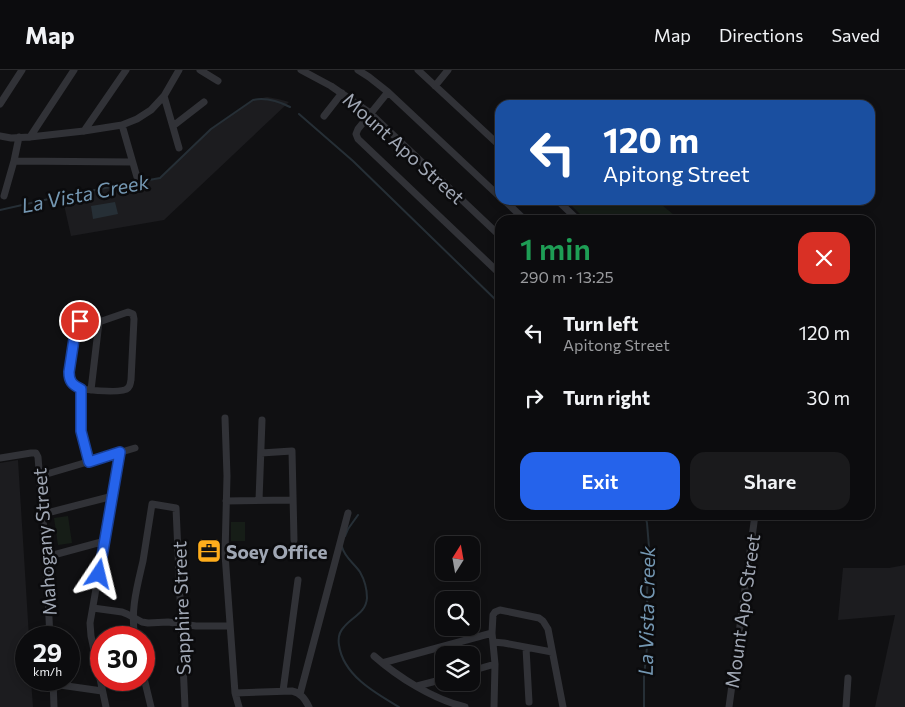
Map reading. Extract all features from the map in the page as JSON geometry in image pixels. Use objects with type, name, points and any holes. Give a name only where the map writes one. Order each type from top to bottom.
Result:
[{"type":"street","points":[[0,104],[22,70]]},
{"type":"street","points":[[30,137],[74,70]]},
{"type":"street","points":[[84,131],[126,70]]},
{"type":"street","points":[[0,136],[19,138],[122,125],[151,110],[164,96],[179,70]]},
{"type":"street","points":[[200,70],[218,81]]},
{"type":"street","name":"Mount Apo Street","points":[[300,70],[342,93],[370,113],[495,231]]},
{"type":"street","points":[[358,70],[388,92],[495,192]]},
{"type":"street","points":[[418,70],[495,141]]},
{"type":"street","points":[[435,86],[448,70]]},
{"type":"street","points":[[388,92],[358,129],[356,134],[360,141],[495,269]]},
{"type":"street","points":[[324,116],[342,93]]},
{"type":"street","points":[[164,96],[179,148]]},
{"type":"street","points":[[173,126],[204,102]]},
{"type":"street","points":[[122,125],[137,177]]},
{"type":"street","points":[[4,196],[19,138]]},
{"type":"street","points":[[14,161],[132,162]]},
{"type":"street","points":[[509,205],[520,215]]},
{"type":"street","points":[[562,205],[573,215]]},
{"type":"street","points":[[130,312],[133,314],[130,384],[123,391],[81,389],[73,384],[69,377],[78,322],[99,322],[124,313],[130,312]]},
{"type":"street","points":[[91,390],[99,322]]},
{"type":"street","points":[[81,389],[81,431],[89,462]]},
{"type":"street","points":[[225,418],[227,467],[225,554],[235,693],[239,707]]},
{"type":"street","points":[[259,500],[262,420]]},
{"type":"street","points":[[40,476],[135,448]]},
{"type":"street","points":[[261,453],[292,451],[294,540]]},
{"type":"street","points":[[90,626],[120,452]]},
{"type":"street","name":"Mahogany Street","points":[[0,458],[31,453],[36,453],[38,457],[49,626]]},
{"type":"street","points":[[43,514],[113,496]]},
{"type":"street","points":[[226,501],[293,500]]},
{"type":"street","name":"Sapphire Street","points":[[133,617],[134,602],[152,504],[176,508],[185,707]]},
{"type":"street","points":[[300,694],[348,513]]},
{"type":"street","name":"Mount Apo Street","points":[[728,707],[754,520]]},
{"type":"street","points":[[46,557],[105,541]]},
{"type":"street","points":[[283,691],[298,580]]},
{"type":"street","points":[[93,608],[122,612],[142,622],[168,622],[196,626],[230,626]]},
{"type":"street","points":[[494,707],[493,615],[500,610],[539,618],[548,628],[563,707]]},
{"type":"street","points":[[133,617],[134,626]]},
{"type":"street","points":[[382,663],[492,633]]},
{"type":"street","points":[[493,642],[552,652]]},
{"type":"street","points":[[526,648],[529,702]]},
{"type":"street","points":[[374,656],[436,697],[465,707]]},
{"type":"street","points":[[480,668],[494,664]]},
{"type":"street","points":[[846,707],[848,678]]},
{"type":"street","points":[[417,686],[435,681]]},
{"type":"street","points":[[53,691],[54,707]]},
{"type":"street","points":[[102,691],[106,707]]},
{"type":"street","points":[[147,691],[151,707]]},
{"type":"street","points":[[235,693],[292,691],[300,694],[309,707]]},
{"type":"shaded area","points":[[267,97],[289,102],[164,220],[71,236],[62,196],[160,178],[211,129],[253,100]]},
{"type":"shaded area","points":[[115,202],[118,214],[93,219],[91,206]]},
{"type":"shaded area","points":[[571,205],[662,205],[674,215],[581,215]]},
{"type":"shaded area","points":[[18,460],[28,626],[15,626],[15,691],[32,691],[33,707],[0,707],[0,463]]},
{"type":"shaded area","points":[[68,516],[72,543],[58,545],[54,518]]},
{"type":"shaded area","points":[[231,522],[245,522],[245,541],[231,541]]},
{"type":"shaded area","points":[[905,565],[905,707],[875,707],[895,615],[838,620],[843,568],[889,568]]},
{"type":"waterway","name":"La Vista Creek","points":[[0,210],[62,196],[160,178],[211,129],[253,100],[272,100],[290,107]]},
{"type":"waterway","name":"La Vista Creek","points":[[299,114],[353,161],[495,299]]},
{"type":"waterway","points":[[345,536],[358,515]]},
{"type":"waterway","name":"La Vista Creek","points":[[644,707],[644,677],[648,637],[649,547],[646,520]]},
{"type":"waterway","points":[[342,547],[364,581],[367,598],[361,611],[347,623],[340,633],[339,643],[342,656],[353,674],[380,696],[399,707]]},
{"type":"place","name":"Soey Office","points":[[209,551]]},
{"type":"route","points":[[80,321],[76,326],[69,377],[73,384],[81,389],[80,420],[83,443],[89,462],[120,452],[99,574]]}]
